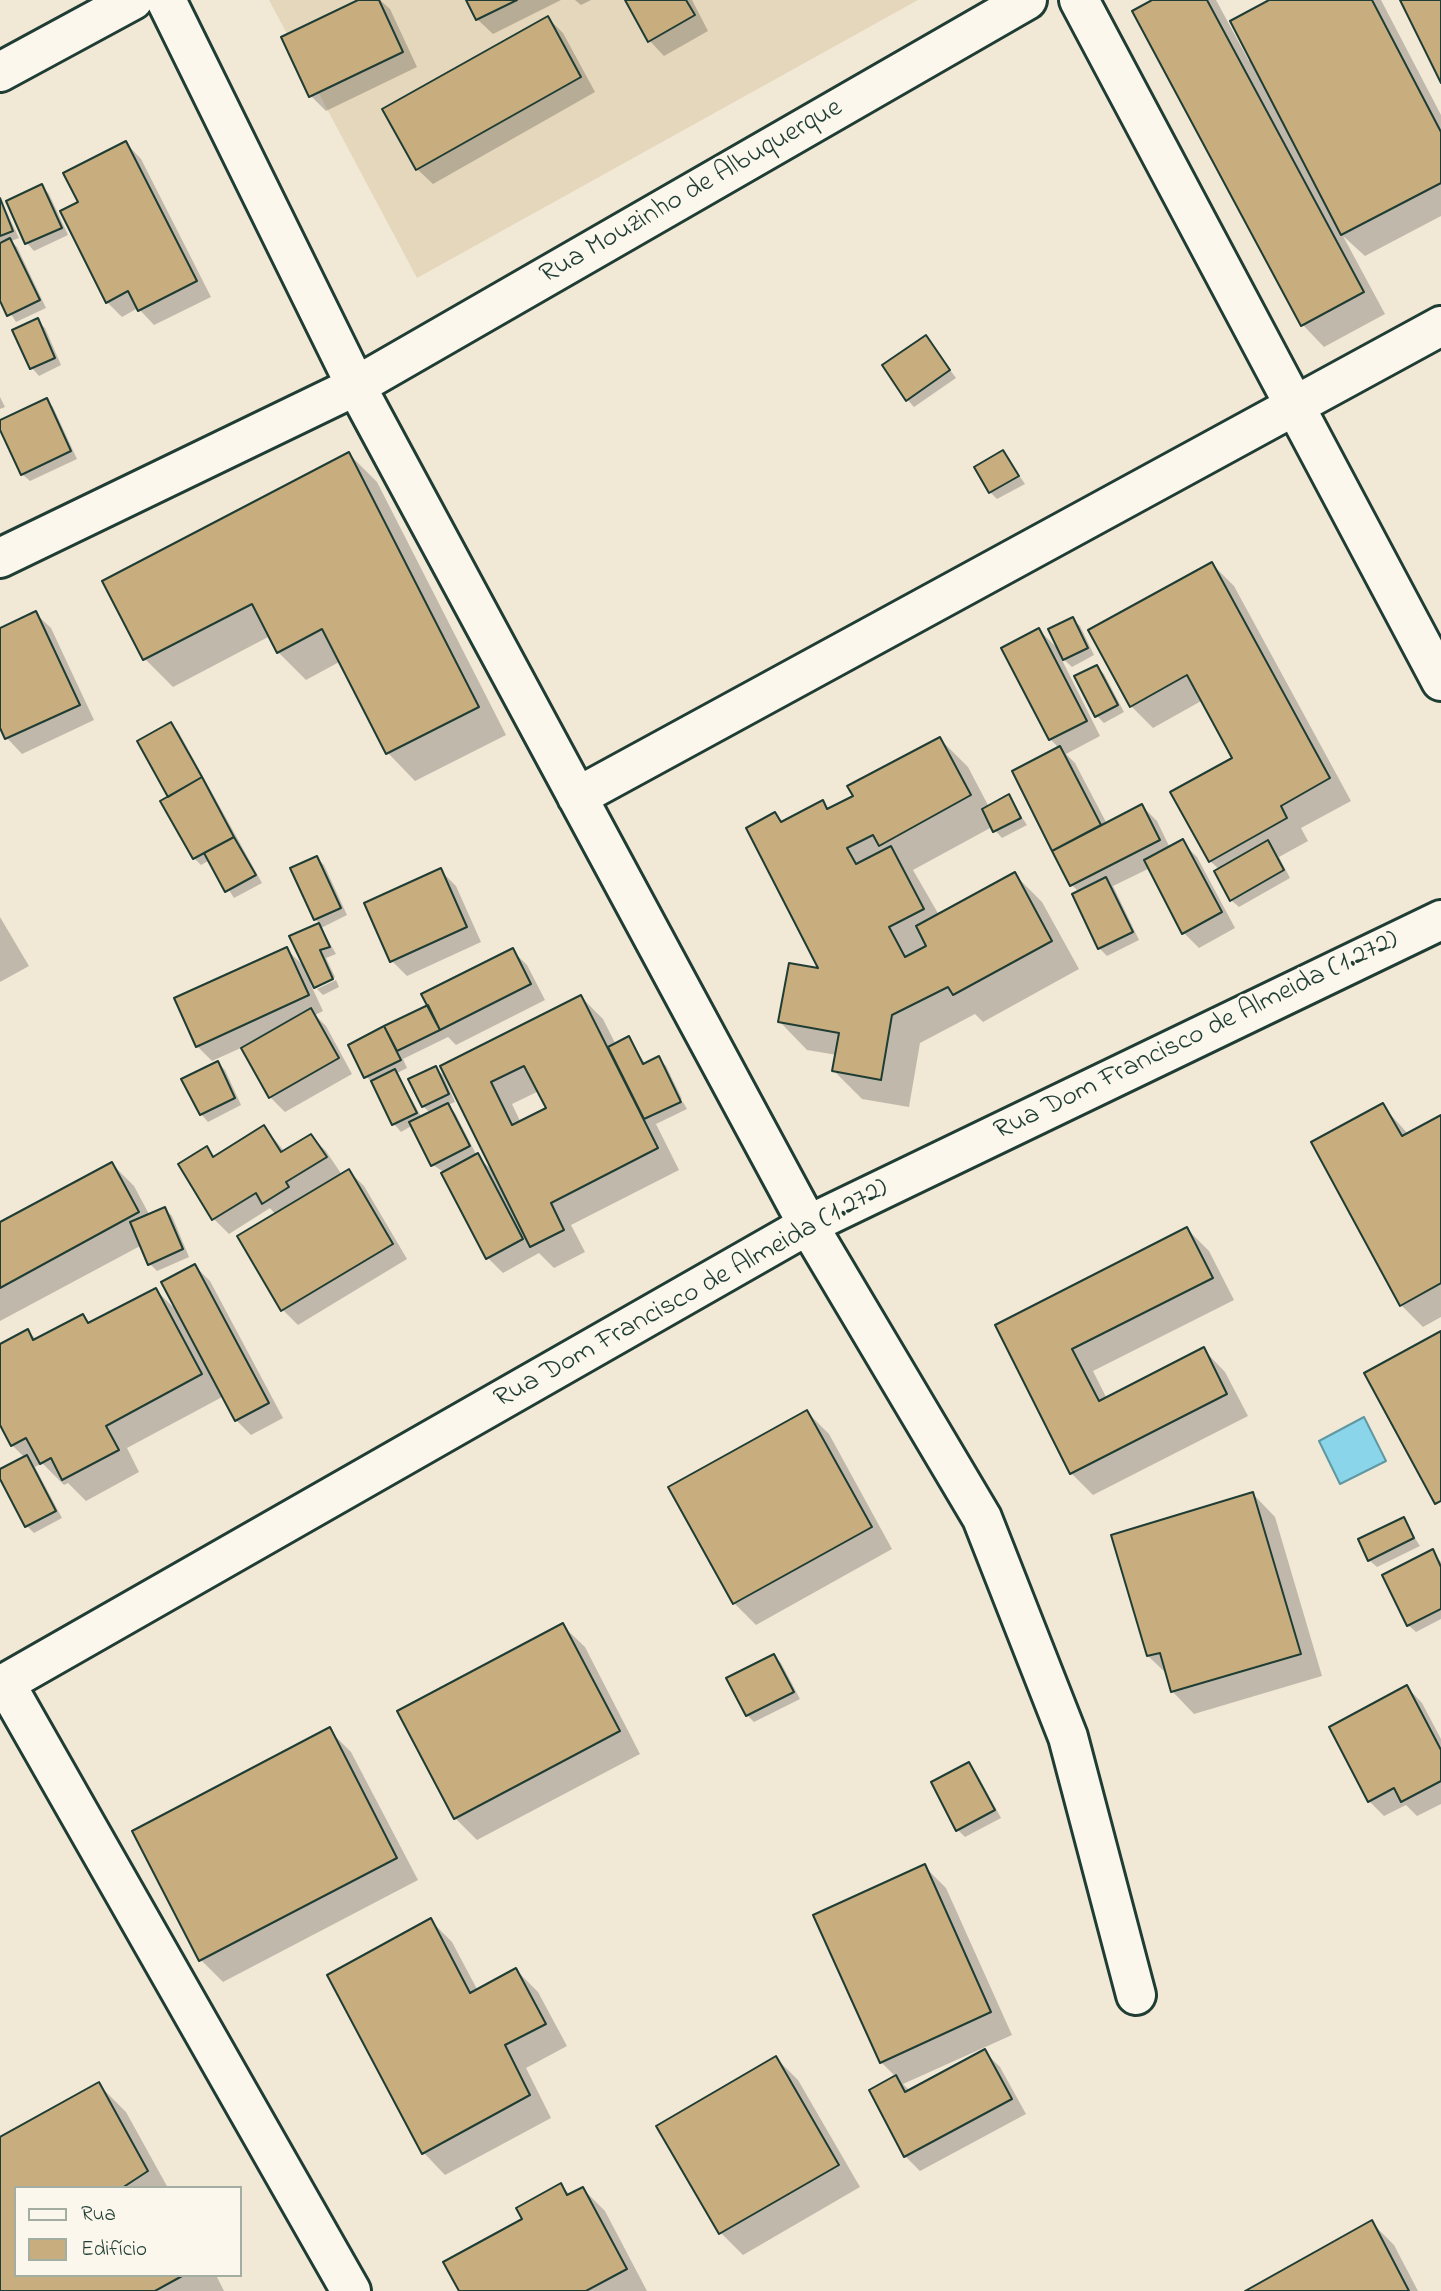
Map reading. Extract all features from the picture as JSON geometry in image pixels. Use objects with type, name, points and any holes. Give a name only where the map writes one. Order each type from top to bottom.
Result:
[{"type":"street","points":[[0,72],[133,0]]},
{"type":"street","points":[[166,0],[356,386],[807,1224],[982,1518],[1068,1737],[1136,1995]]},
{"type":"street","name":"Rua Mouzinho de Albuquerque","points":[[0,558],[356,386],[1027,0]]},
{"type":"street","points":[[1079,0],[1441,681]]},
{"type":"street","points":[[577,797],[1441,326]]},
{"type":"street","name":"Rua Dom Francisco de Almeida (1.272)","points":[[2,1684],[807,1224],[1441,920]]},
{"type":"street","points":[[2,1684],[351,2291]]},
{"type":"shaded area","points":[[269,0],[918,0],[417,278]]},
{"type":"water","points":[[1364,1417],[1386,1461],[1340,1484],[1319,1441]]},
{"type":"building","points":[[358,0],[379,0],[403,52],[309,97],[281,37]]},
{"type":"building","points":[[466,0],[517,0],[476,20]]},
{"type":"building","points":[[625,0],[686,0],[695,15],[648,42]]},
{"type":"building","points":[[1152,0],[1207,0],[1364,292],[1301,326],[1132,11]]},
{"type":"building","points":[[1269,0],[1372,0],[1441,132],[1441,183],[1341,235],[1230,21]]},
{"type":"building","points":[[1400,0],[1441,0],[1441,83]]},
{"type":"building","points":[[548,16],[581,77],[416,170],[382,109]]},
{"type":"building","points":[[126,141],[197,281],[138,311],[128,291],[106,303],[60,211],[78,202],[63,173]]},
{"type":"building","points":[[42,184],[62,228],[25,244],[6,201]]},
{"type":"building","points":[[0,198],[13,231],[0,236]]},
{"type":"building","points":[[10,238],[40,300],[7,316],[0,301],[0,243]]},
{"type":"building","points":[[38,318],[55,358],[30,369],[12,330]]},
{"type":"building","points":[[926,335],[950,370],[906,401],[882,365]]},
{"type":"building","points":[[47,398],[71,451],[21,475],[0,430],[0,420]]},
{"type":"building","points":[[1003,450],[1019,476],[989,493],[974,467]]},
{"type":"building","points":[[349,452],[479,707],[386,754],[322,629],[277,653],[252,604],[143,660],[102,581]]},
{"type":"building","points":[[1212,562],[1330,778],[1281,806],[1287,818],[1209,862],[1170,792],[1232,758],[1187,675],[1130,707],[1088,630]]},
{"type":"building","points":[[36,611],[80,705],[5,739],[0,728],[0,628]]},
{"type":"building","points":[[1073,617],[1088,648],[1063,660],[1048,629]]},
{"type":"building","points":[[1039,628],[1087,721],[1049,740],[1001,648]]},
{"type":"building","points":[[1097,665],[1118,705],[1095,717],[1074,676]]},
{"type":"building","points":[[171,722],[202,777],[168,797],[137,741]]},
{"type":"building","points":[[940,737],[971,795],[879,846],[873,835],[847,848],[856,864],[891,846],[924,909],[889,927],[905,957],[926,946],[916,926],[1015,872],[1052,941],[953,995],[948,987],[892,1015],[881,1080],[832,1071],[839,1033],[778,1022],[789,963],[818,968],[746,828],[775,812],[781,822],[823,800],[827,809],[853,796],[847,786]]},
{"type":"building","points":[[1060,746],[1101,825],[1052,851],[1012,771]]},
{"type":"building","points":[[202,777],[234,837],[193,859],[160,801]]},
{"type":"building","points":[[1009,794],[1021,818],[993,832],[982,809]]},
{"type":"building","points":[[1142,804],[1160,840],[1070,886],[1052,851]]},
{"type":"building","points":[[234,837],[256,875],[225,892],[204,853]]},
{"type":"building","points":[[1183,839],[1222,912],[1182,934],[1144,860]]},
{"type":"building","points":[[1268,840],[1284,870],[1230,901],[1214,871]]},
{"type":"building","points":[[317,856],[341,908],[314,920],[290,868]]},
{"type":"building","points":[[441,868],[467,927],[390,962],[364,903]]},
{"type":"building","points":[[1106,877],[1133,932],[1098,949],[1072,894]]},
{"type":"building","points":[[319,923],[330,947],[320,950],[333,979],[314,988],[289,936]]},
{"type":"building","points":[[287,947],[309,995],[196,1047],[174,998]]},
{"type":"building","points":[[513,948],[531,984],[440,1030],[421,994]]},
{"type":"building","points":[[581,995],[658,1148],[551,1203],[564,1230],[530,1247],[440,1066]],"holes":[[[524,1066],[546,1108],[512,1125],[491,1082]]]},
{"type":"building","points":[[428,1005],[440,1030],[397,1051],[384,1026]]},
{"type":"building","points":[[311,1008],[339,1058],[269,1098],[241,1048]]},
{"type":"building","points":[[384,1026],[401,1060],[364,1078],[348,1045]]},
{"type":"building","points":[[629,1036],[643,1064],[659,1056],[681,1102],[644,1119],[608,1047]]},
{"type":"building","points":[[218,1061],[235,1098],[200,1115],[181,1079]]},
{"type":"building","points":[[436,1066],[449,1094],[422,1107],[408,1079]]},
{"type":"building","points":[[395,1069],[417,1113],[392,1125],[371,1081]]},
{"type":"building","points":[[448,1103],[470,1146],[431,1166],[409,1122]]},
{"type":"building","points":[[1383,1103],[1402,1136],[1441,1115],[1441,1283],[1400,1306],[1311,1142]]},
{"type":"building","points":[[264,1125],[281,1152],[311,1134],[327,1157],[286,1182],[289,1187],[262,1204],[256,1193],[212,1220],[178,1164],[207,1146],[213,1157]]},
{"type":"building","points":[[478,1153],[523,1239],[486,1259],[441,1173]]},
{"type":"building","points":[[112,1162],[139,1212],[0,1288],[0,1222]]},
{"type":"building","points":[[349,1169],[393,1244],[281,1311],[237,1236]]},
{"type":"building","points":[[165,1207],[183,1249],[148,1265],[130,1222]]},
{"type":"building","points":[[1187,1227],[1213,1278],[1072,1349],[1099,1401],[1204,1347],[1227,1394],[1070,1474],[995,1325]]},
{"type":"building","points":[[195,1264],[269,1403],[235,1421],[161,1282]]},
{"type":"building","points":[[156,1288],[202,1374],[106,1426],[119,1450],[62,1480],[51,1458],[40,1464],[26,1438],[11,1446],[0,1425],[0,1344],[28,1329],[33,1340],[83,1314],[88,1323]]},
{"type":"building","points":[[1441,1331],[1441,1501],[1435,1504],[1364,1373]]},
{"type":"building","points":[[807,1410],[872,1527],[733,1604],[668,1487]]},
{"type":"building","points":[[27,1455],[56,1511],[25,1527],[0,1479],[0,1469]]},
{"type":"building","points":[[1253,1492],[1301,1654],[1171,1692],[1160,1653],[1147,1656],[1111,1535]]},
{"type":"building","points":[[1404,1517],[1414,1538],[1368,1561],[1358,1539]]},
{"type":"building","points":[[1433,1549],[1441,1567],[1441,1609],[1407,1626],[1382,1575]]},
{"type":"building","points":[[563,1623],[620,1731],[454,1819],[397,1711]]},
{"type":"building","points":[[774,1654],[794,1692],[746,1716],[726,1678]]},
{"type":"building","points":[[1407,1685],[1441,1750],[1441,1781],[1401,1802],[1394,1788],[1368,1802],[1329,1727]]},
{"type":"building","points":[[330,1727],[397,1858],[199,1961],[132,1831]]},
{"type":"building","points":[[969,1762],[995,1810],[956,1831],[931,1782]]},
{"type":"building","points":[[925,1864],[991,2012],[880,2063],[813,1915]]},
{"type":"building","points":[[431,1918],[470,1993],[516,1968],[546,2024],[505,2045],[530,2095],[422,2154],[327,1975]]},
{"type":"building","points":[[985,2049],[1012,2099],[904,2157],[869,2090],[896,2075],[905,2092]]},
{"type":"building","points":[[776,2056],[839,2165],[719,2234],[656,2126]]},
{"type":"building","points":[[99,2082],[148,2171],[125,2186],[14,2186],[14,2277],[180,2277],[155,2291],[0,2291],[0,2137]]},
{"type":"building","points":[[561,2183],[567,2195],[583,2187],[627,2269],[586,2291],[459,2291],[443,2262],[522,2219],[516,2208]]},
{"type":"building","points":[[1372,2220],[1409,2291],[1245,2291]]}]
